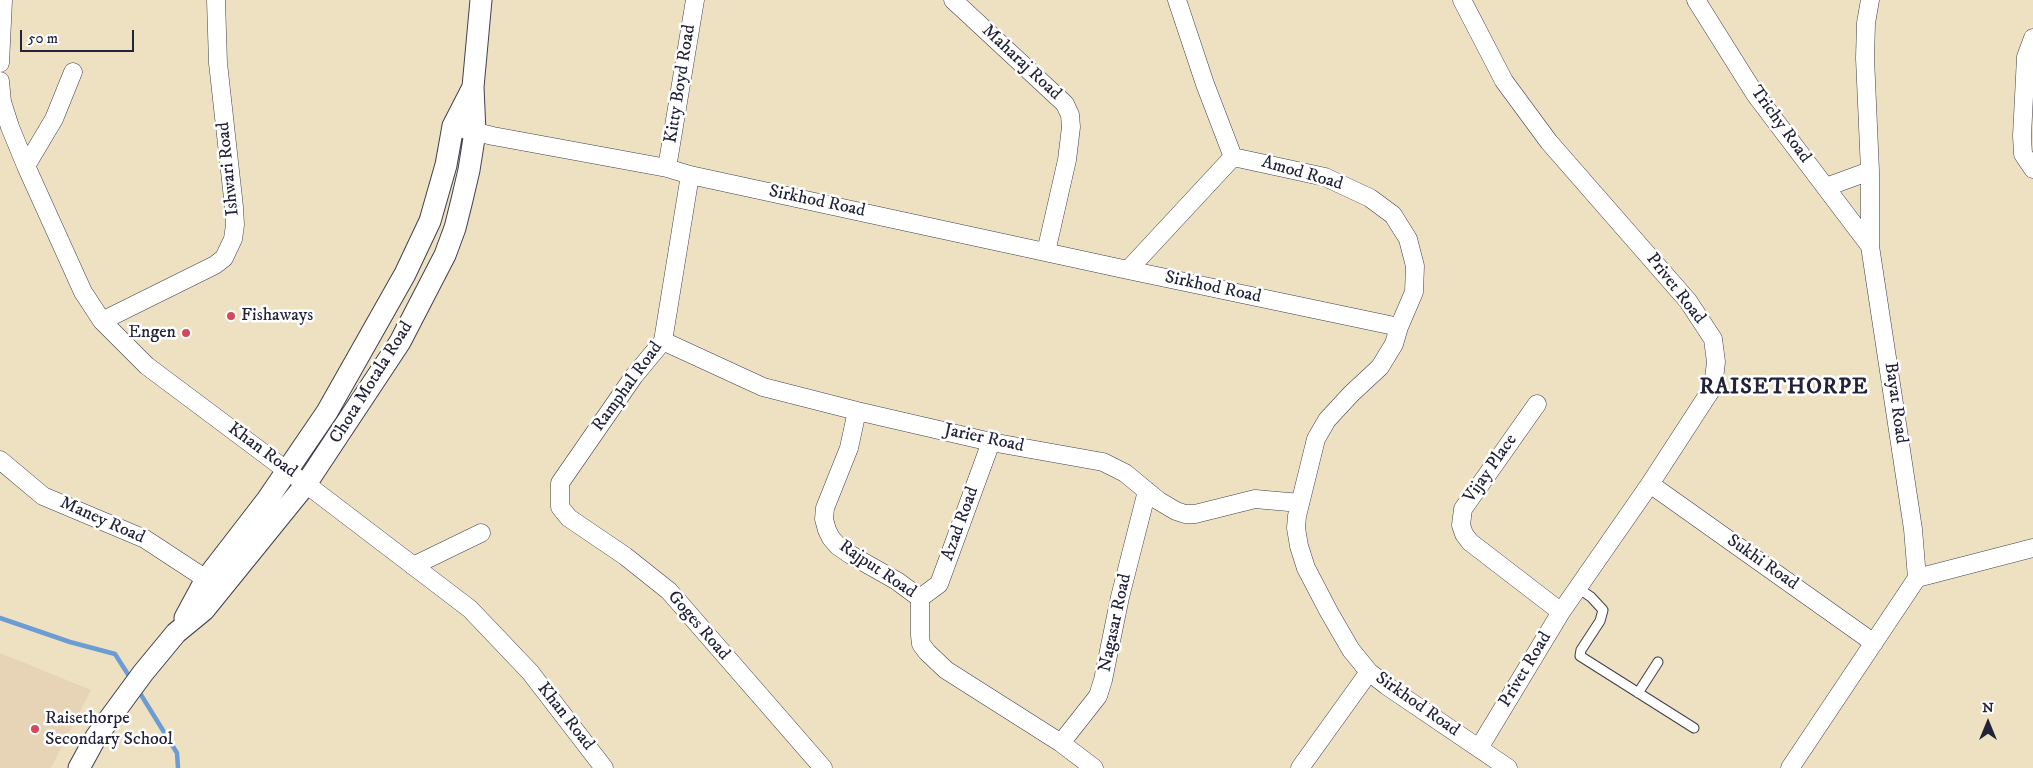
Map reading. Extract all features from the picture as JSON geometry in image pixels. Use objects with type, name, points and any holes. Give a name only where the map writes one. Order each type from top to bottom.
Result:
[{"type":"street","points":[[0,63],[3,0]]},
{"type":"street","name":"Ishwari Road","points":[[102,321],[215,265],[224,258],[233,239],[235,225],[234,207],[218,63],[216,0]]},
{"type":"street","name":"Chota Motala Road","points":[[176,633],[204,610],[306,484],[400,342],[445,255],[455,228],[469,170],[474,132],[473,87],[480,0]]},
{"type":"street","name":"Kitty Boyd Road","points":[[667,168],[695,0]]},
{"type":"street","name":"Maharaj Road","points":[[953,0],[1065,104],[1070,115],[1071,127],[1067,160],[1046,252]]},
{"type":"street","points":[[1128,270],[1233,157],[1205,84],[1177,0]]},
{"type":"street","name":"Privet Road","points":[[1462,0],[1510,89],[1549,142],[1688,301],[1713,339],[1716,362],[1713,387],[1650,484],[1561,612],[1479,748]]},
{"type":"street","name":"Trichy Road","points":[[1696,0],[1755,94],[1870,246]]},
{"type":"street","name":"Bayat Road","points":[[1870,0],[1866,22],[1865,58],[1870,171],[1870,246],[1913,530],[1917,578]]},
{"type":"street","points":[[2033,38],[2026,57],[2022,136],[2023,154],[2033,169]]},
{"type":"street","points":[[26,166],[54,119],[73,72]]},
{"type":"street","name":"Khan Road","points":[[0,81],[2,102],[26,166],[83,292],[102,321],[147,366],[470,609],[523,665],[604,768]]},
{"type":"street","name":"Chota Motala Road","points":[[79,768],[96,737],[176,633],[206,579],[267,500],[327,412],[405,274],[430,221],[446,165],[453,126],[473,87]]},
{"type":"street","name":"Sirkhod Road","points":[[453,126],[474,132],[667,168],[690,175],[1399,327],[1394,344],[1380,367],[1327,420],[1316,439],[1300,503],[1296,528],[1299,546],[1306,568],[1351,650],[1369,672],[1508,768]]},
{"type":"street","name":"Amod Road","points":[[1233,157],[1325,177],[1370,198],[1393,215],[1408,239],[1416,266],[1414,292],[1399,327]]},
{"type":"street","points":[[1826,187],[1870,171]]},
{"type":"street","name":"Ramphal Road","points":[[560,501],[560,483],[634,376],[663,341],[690,175]]},
{"type":"street","name":"Jarier Road","points":[[663,341],[764,387],[991,442],[1103,462],[1125,474],[1168,507],[1185,514],[1195,514],[1255,499],[1300,503]]},
{"type":"street","name":"Vijay Place","points":[[1537,404],[1463,509],[1461,525],[1470,542],[1561,612]]},
{"type":"street","name":"Rajput Road","points":[[857,411],[849,448],[825,508],[824,519],[827,530],[838,546],[920,598],[920,636],[922,644],[927,652],[946,670],[1061,743],[1094,768]]},
{"type":"street","name":"Azad Road","points":[[920,598],[939,584],[991,442]]},
{"type":"street","name":"Maney Road","points":[[0,460],[44,496],[145,539],[206,579]]},
{"type":"street","name":"Sukhi Road","points":[[1650,484],[1874,642]]},
{"type":"street","name":"Nagasar Road","points":[[1061,743],[1098,696],[1120,597],[1147,491]]},
{"type":"street","name":"Goges Road","points":[[560,501],[563,511],[569,518],[624,556],[669,591],[823,768]]},
{"type":"street","points":[[413,566],[481,532]]},
{"type":"street","points":[[1790,768],[1917,578],[2033,548]]},
{"type":"street","points":[[1300,768],[1369,672]]},
{"type":"lane","points":[[1578,588],[1591,597],[1603,610],[1600,621],[1581,650],[1580,656],[1694,728]]},
{"type":"lane","points":[[1638,693],[1658,662]]},
{"type":"shaded area","name":"Raisethorpe Secondary School","points":[[0,653],[91,690],[51,768],[0,768]]},
{"type":"waterway","points":[[0,618],[70,642],[115,654],[131,679]]},
{"type":"waterway","points":[[138,690],[177,753],[178,768]]},
{"type":"place","name":"Fishaways","points":[[231,316]]},
{"type":"place","name":"Engen","points":[[186,333]]},
{"type":"place","name":"Raisethorpe Secondary School","points":[[35,729]]},
{"type":"district","name":"RAISETHORPE","points":[[1784,388]]}]
